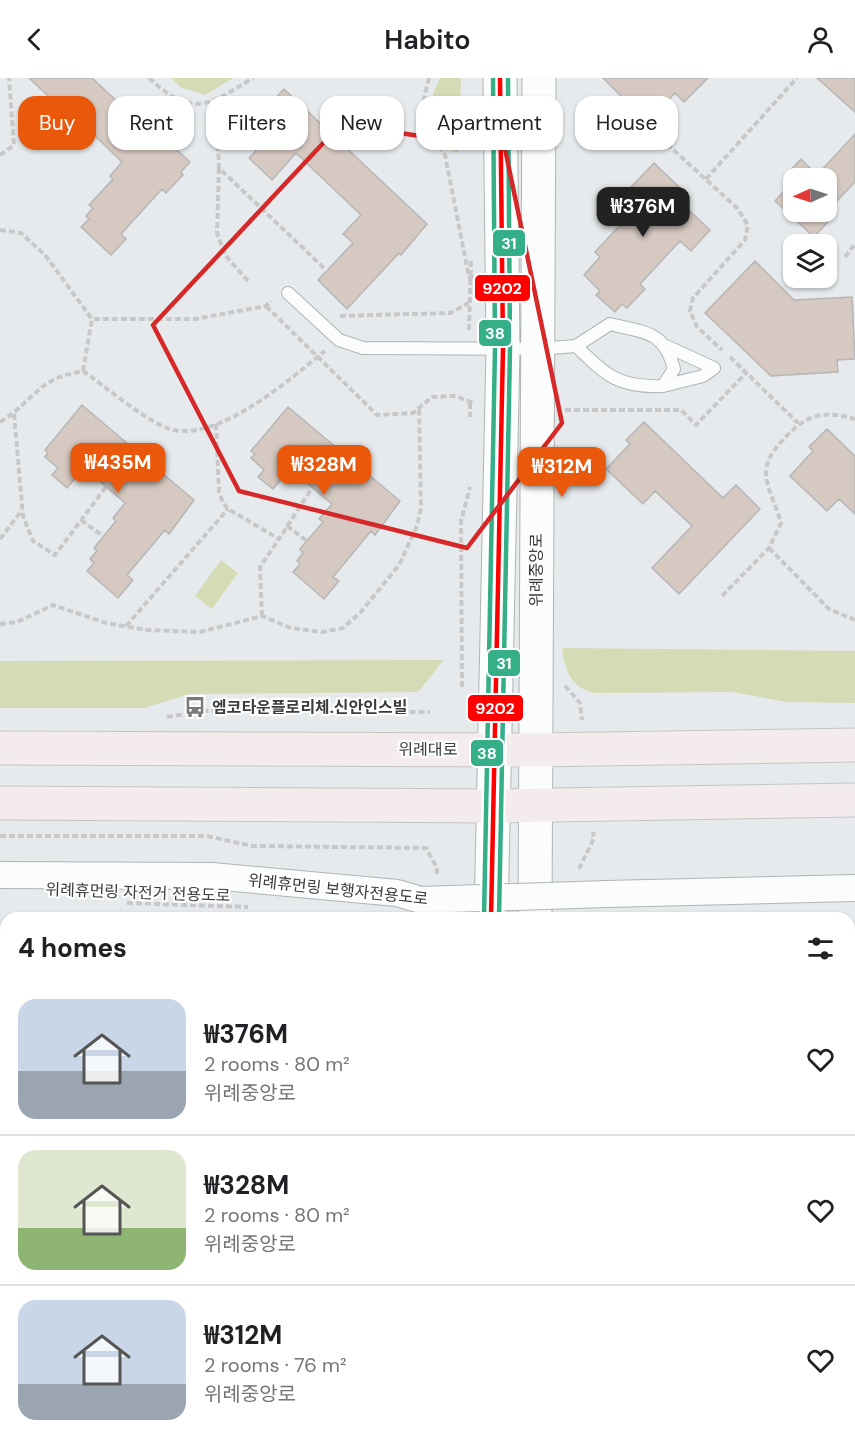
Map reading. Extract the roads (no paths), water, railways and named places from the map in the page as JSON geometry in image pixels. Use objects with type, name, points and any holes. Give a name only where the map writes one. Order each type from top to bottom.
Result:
[{"type":"main road","points":[[491,912],[503,348],[500,78]]},
{"type":"main road","name":"위례중앙로","points":[[535,912],[539,78]]},
{"type":"main road","name":"위례대로","points":[[0,748],[534,750],[855,745]]},
{"type":"main road","points":[[0,803],[495,806],[855,800]]},
{"type":"street","name":"위례휴먼링 보행자전용도로","points":[[0,875],[212,876],[397,892],[421,900],[855,888]]},
{"type":"lane","points":[[288,293],[339,340],[363,348],[537,349],[576,346],[610,324],[661,339],[674,369],[663,386]]},
{"type":"lane","points":[[576,346],[609,377],[636,387],[663,386],[703,376],[714,368],[665,345]]},
{"type":"place","name":"엠코타운플로리체.신안인스빌","points":[[195,707]]}]
